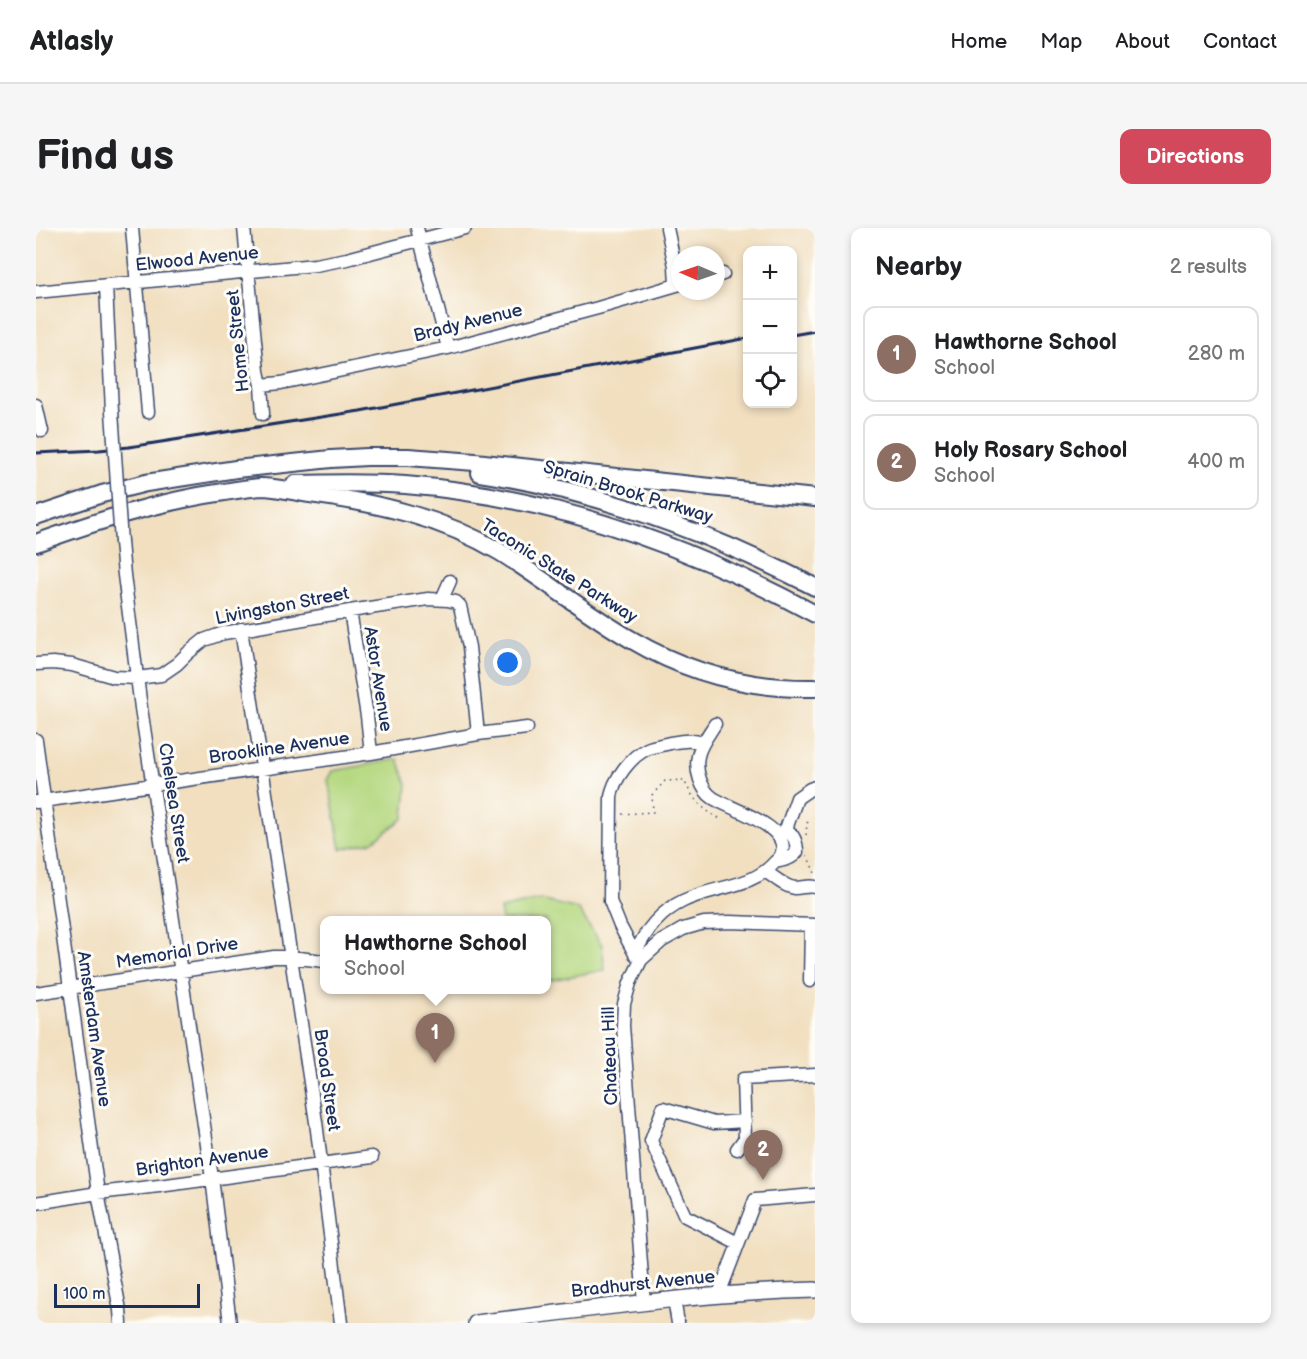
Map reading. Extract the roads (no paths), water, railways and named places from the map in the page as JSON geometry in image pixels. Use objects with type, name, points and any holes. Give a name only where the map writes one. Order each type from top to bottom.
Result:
[{"type":"highway","points":[[36,516],[102,494],[146,483],[220,471],[367,457],[427,458],[815,498]]},
{"type":"highway","name":"Sprain Brook Parkway","points":[[276,465],[348,462],[418,465],[471,471],[531,482],[592,498],[699,534],[763,560],[815,586]]},
{"type":"highway","name":"Sprain Brook Parkway","points":[[261,487],[292,484],[394,484],[455,490],[534,504],[611,526],[671,547],[748,580],[815,614]]},
{"type":"highway","name":"Taconic State Parkway","points":[[36,543],[108,518],[188,498],[261,487],[363,502],[432,520],[498,551],[617,631],[664,657],[697,670],[741,682],[815,688]]},
{"type":"highway","points":[[36,553],[108,518]]},
{"type":"main road","name":"Bradhurst Avenue","points":[[476,1323],[565,1318],[644,1303],[719,1294],[815,1290]]},
{"type":"street","points":[[132,228],[148,412]]},
{"type":"street","name":"Home Street","points":[[244,228],[263,414]]},
{"type":"street","name":"Elwood Avenue","points":[[36,292],[315,265],[347,259],[419,234],[465,228]]},
{"type":"street","points":[[667,228],[671,247]]},
{"type":"street","points":[[419,234],[448,348]]},
{"type":"street","name":"Chelsea Street","points":[[106,286],[124,575],[137,678],[212,1178],[230,1323]]},
{"type":"street","name":"Brady Avenue","points":[[261,385],[281,383],[448,348],[671,287]]},
{"type":"street","points":[[36,405],[42,431]]},
{"type":"street","points":[[450,581],[442,599],[456,602],[460,606],[469,647],[478,734]]},
{"type":"street","name":"Livingston Street","points":[[36,664],[72,665],[114,677],[137,678],[161,675],[204,640],[224,633],[350,611],[428,599],[442,599]]},
{"type":"street","name":"Astor Avenue","points":[[350,611],[371,753]]},
{"type":"street","name":"Broad Street","points":[[241,629],[321,1164],[341,1323]]},
{"type":"street","points":[[715,724],[698,756],[698,771],[702,786],[711,797],[782,832]]},
{"type":"street","name":"Brookline Avenue","points":[[41,802],[527,728]]},
{"type":"street","name":"Amsterdam Avenue","points":[[36,740],[41,802],[71,988],[98,1193],[121,1323]]},
{"type":"street","points":[[638,957],[620,926],[610,901],[610,797],[612,788],[630,762],[649,748],[683,740],[696,740],[703,743]]},
{"type":"street","points":[[638,957],[641,939],[666,911],[703,892],[760,876],[775,862],[782,855],[782,832],[797,798],[815,788]]},
{"type":"street","points":[[765,871],[780,882],[794,888],[815,887]]},
{"type":"street","name":"Chateau Hill","points":[[644,1303],[623,1026],[624,1004],[638,957],[683,929],[704,923],[813,925]]},
{"type":"street","points":[[810,981],[813,925]]},
{"type":"street","name":"Memorial Drive","points":[[36,993],[274,957],[320,961]]},
{"type":"street","points":[[737,1149],[745,1138],[743,1079],[815,1075]]},
{"type":"street","points":[[738,1243],[685,1216],[651,1141],[663,1108],[714,1123],[745,1121]]},
{"type":"street","name":"Brighton Avenue","points":[[36,1203],[372,1157]]},
{"type":"street","points":[[719,1294],[755,1200],[815,1195]]},
{"type":"street","points":[[674,1299],[678,1323]]},
{"type":"railway","points":[[797,334],[815,331]]},
{"type":"railway","points":[[36,453],[129,447],[360,411],[743,339]]},
{"type":"place","name":"Hawthorne School","points":[[435,1063]]},
{"type":"place","name":"Holy Rosary School","points":[[763,1180]]}]
